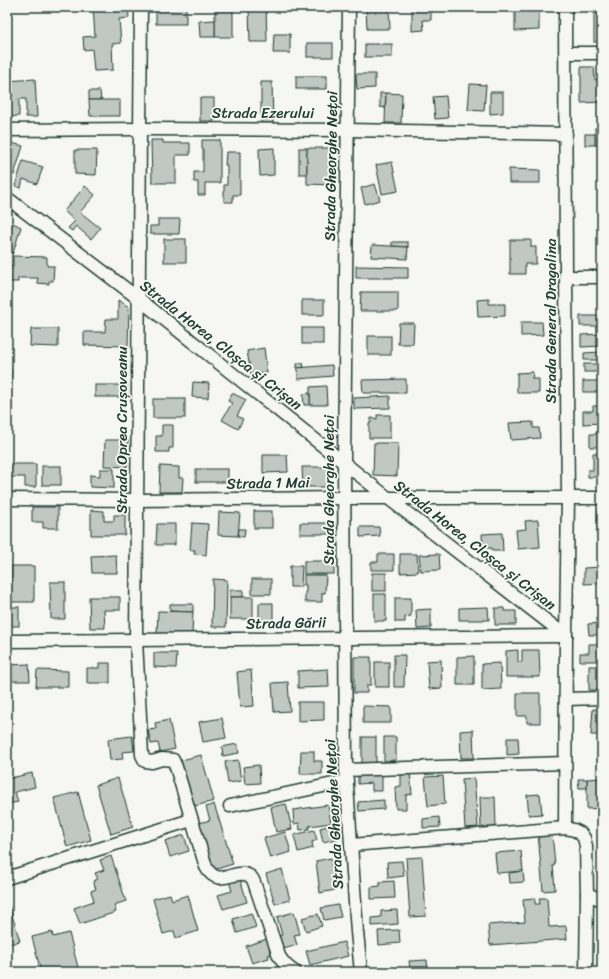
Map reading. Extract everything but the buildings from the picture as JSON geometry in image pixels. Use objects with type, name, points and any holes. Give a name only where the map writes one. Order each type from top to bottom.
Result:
[{"type":"street","name":"Strada Oprea Crușoveanu","points":[[141,7],[136,640],[142,755],[145,761],[152,762],[162,759],[173,760],[191,820]]},
{"type":"street","name":"Strada Gheorghe Nețoi","points":[[349,7],[344,462],[346,776],[361,972]]},
{"type":"street","name":"Strada General Dragalina","points":[[566,7],[568,498],[566,636]]},
{"type":"street","points":[[566,53],[602,53]]},
{"type":"street","name":"Strada Ezerului","points":[[7,130],[347,130],[566,134]]},
{"type":"street","name":"Strada Horea, Cloșca și Crișan","points":[[7,198],[139,299],[388,498],[566,636]]},
{"type":"street","points":[[566,276],[602,277]]},
{"type":"street","name":"Strada 1 Mai","points":[[7,499],[137,500],[602,498]]},
{"type":"street","points":[[565,828],[566,636]]},
{"type":"street","name":"Strada Gării","points":[[7,641],[566,636]]},
{"type":"street","points":[[566,699],[602,698]]},
{"type":"street","points":[[230,806],[346,776],[565,762]]},
{"type":"street","points":[[7,878],[191,820],[209,873],[216,877],[227,877],[240,873],[247,874],[252,878],[279,956],[283,963],[295,972]]},
{"type":"street","points":[[351,845],[565,828],[580,833],[584,838],[586,846],[586,972]]},
{"type":"street","points":[[587,894],[602,900]]}]
